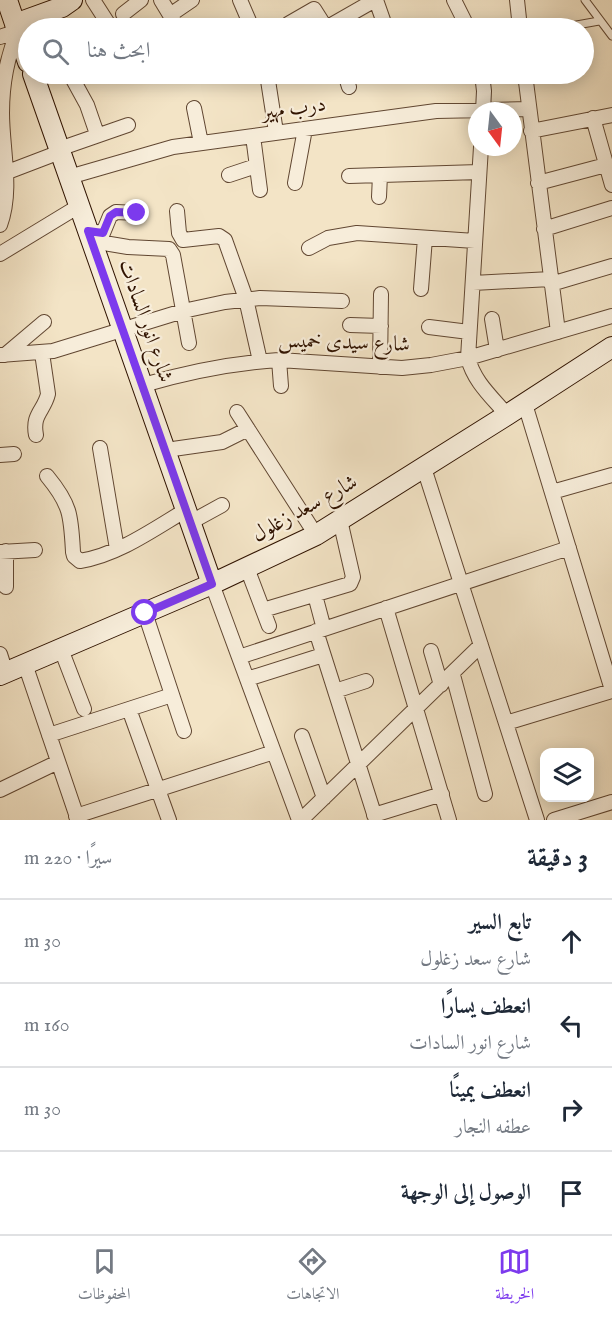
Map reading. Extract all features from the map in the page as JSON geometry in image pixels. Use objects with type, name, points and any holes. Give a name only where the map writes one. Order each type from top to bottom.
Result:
[{"type":"street","points":[[0,225],[5,206],[2,112],[11,31],[7,0]]},
{"type":"street","points":[[45,14],[72,0]]},
{"type":"street","points":[[93,0],[105,18]]},
{"type":"street","points":[[123,14],[141,0]]},
{"type":"street","points":[[162,0],[172,18]]},
{"type":"street","points":[[170,15],[192,0]]},
{"type":"street","points":[[345,18],[376,0],[382,18]]},
{"type":"street","points":[[454,0],[463,18]]},
{"type":"street","points":[[517,0],[519,18]]},
{"type":"street","points":[[242,1],[248,18]]},
{"type":"street","points":[[298,18],[314,9],[322,18]]},
{"type":"street","name":"شارع انور السادات","points":[[37,84],[212,584]]},
{"type":"street","points":[[75,84],[87,105],[97,134]]},
{"type":"street","points":[[269,84],[276,132]]},
{"type":"street","points":[[483,84],[483,102]]},
{"type":"street","points":[[526,84],[558,332]]},
{"type":"street","points":[[194,108],[201,143]]},
{"type":"street","name":"درب مهير","points":[[522,109],[528,109]]},
{"type":"street","name":"درب مهير","points":[[69,177],[173,147],[426,112],[468,111]]},
{"type":"street","points":[[531,131],[612,115]]},
{"type":"street","points":[[593,118],[612,185]]},
{"type":"street","points":[[5,173],[97,134],[128,125]]},
{"type":"street","points":[[295,183],[305,129]]},
{"type":"street","points":[[253,135],[260,190]]},
{"type":"street","points":[[481,156],[468,358],[476,380],[507,415]]},
{"type":"street","points":[[538,183],[606,165]]},
{"type":"street","points":[[229,175],[256,166]]},
{"type":"street","points":[[349,176],[480,172]]},
{"type":"street","points":[[379,198],[380,175]]},
{"type":"street","points":[[0,254],[79,206]]},
{"type":"street","points":[[544,229],[612,208]]},
{"type":"street","points":[[177,211],[179,233],[183,240],[219,237],[225,240],[246,299],[260,361]]},
{"type":"street","points":[[90,236],[103,233],[110,216],[116,212],[137,213]]},
{"type":"street","points":[[309,248],[328,238],[347,234],[476,241]]},
{"type":"street","points":[[90,236],[128,247],[170,249],[189,343]]},
{"type":"street","points":[[421,290],[425,238]]},
{"type":"street","points":[[473,283],[551,281],[612,266]]},
{"type":"street","points":[[380,367],[381,294]]},
{"type":"street","points":[[3,355],[42,353],[69,347],[183,311],[246,299],[292,298],[342,301]]},
{"type":"street","name":"شارع سيدى خميس","points":[[143,386],[204,369],[260,361],[279,360],[402,368],[431,365],[468,358],[612,316]]},
{"type":"street","points":[[492,319],[497,350]]},
{"type":"street","points":[[3,355],[44,322]]},
{"type":"street","points":[[350,325],[381,326]]},
{"type":"street","points":[[429,327],[469,332]]},
{"type":"street","name":"شارع سعد زغلول","points":[[3,674],[212,584],[316,535],[612,347]]},
{"type":"street","points":[[36,435],[36,415],[47,400],[48,394],[42,353]]},
{"type":"street","points":[[279,360],[280,386]]},
{"type":"street","points":[[506,723],[612,690],[525,404]]},
{"type":"street","points":[[237,412],[316,535]]},
{"type":"street","points":[[166,450],[222,442],[248,429]]},
{"type":"street","points":[[100,448],[117,549]]},
{"type":"street","points":[[424,468],[537,820]]},
{"type":"street","points":[[552,492],[612,475]]},
{"type":"street","points":[[47,476],[67,504],[71,524],[72,552],[76,559],[85,560],[117,549],[188,516],[222,505]]},
{"type":"street","points":[[263,610],[347,586],[352,580],[340,520]]},
{"type":"street","points":[[239,657],[569,548]]},
{"type":"street","points":[[6,587],[3,552],[35,550]]},
{"type":"street","points":[[247,568],[269,626]]},
{"type":"street","points":[[212,584],[300,820],[453,675],[481,645]]},
{"type":"street","points":[[315,595],[323,655],[375,817],[442,794]]},
{"type":"street","points":[[386,608],[449,820]]},
{"type":"street","points":[[145,613],[184,731]]},
{"type":"street","points":[[61,649],[84,708]]},
{"type":"street","points":[[430,651],[441,685]]},
{"type":"street","points":[[0,654],[3,674]]},
{"type":"street","points":[[247,679],[323,655]]},
{"type":"street","points":[[26,664],[77,818],[274,752]]},
{"type":"street","points":[[453,675],[484,794]]},
{"type":"street","points":[[334,691],[366,681]]},
{"type":"street","points":[[49,735],[172,695]]},
{"type":"street","points":[[129,709],[170,820]]},
{"type":"street","points":[[302,736],[324,798]]},
{"type":"street","points":[[1,787],[58,762]]},
{"type":"street","points":[[555,820],[589,815],[612,801]]},
{"type":"lane","points":[[585,0],[612,36]]},
{"type":"lane","points":[[594,22],[599,21]]},
{"type":"route","points":[[137,213],[116,212],[110,216],[103,233],[88,231],[212,584],[145,613]]}]
